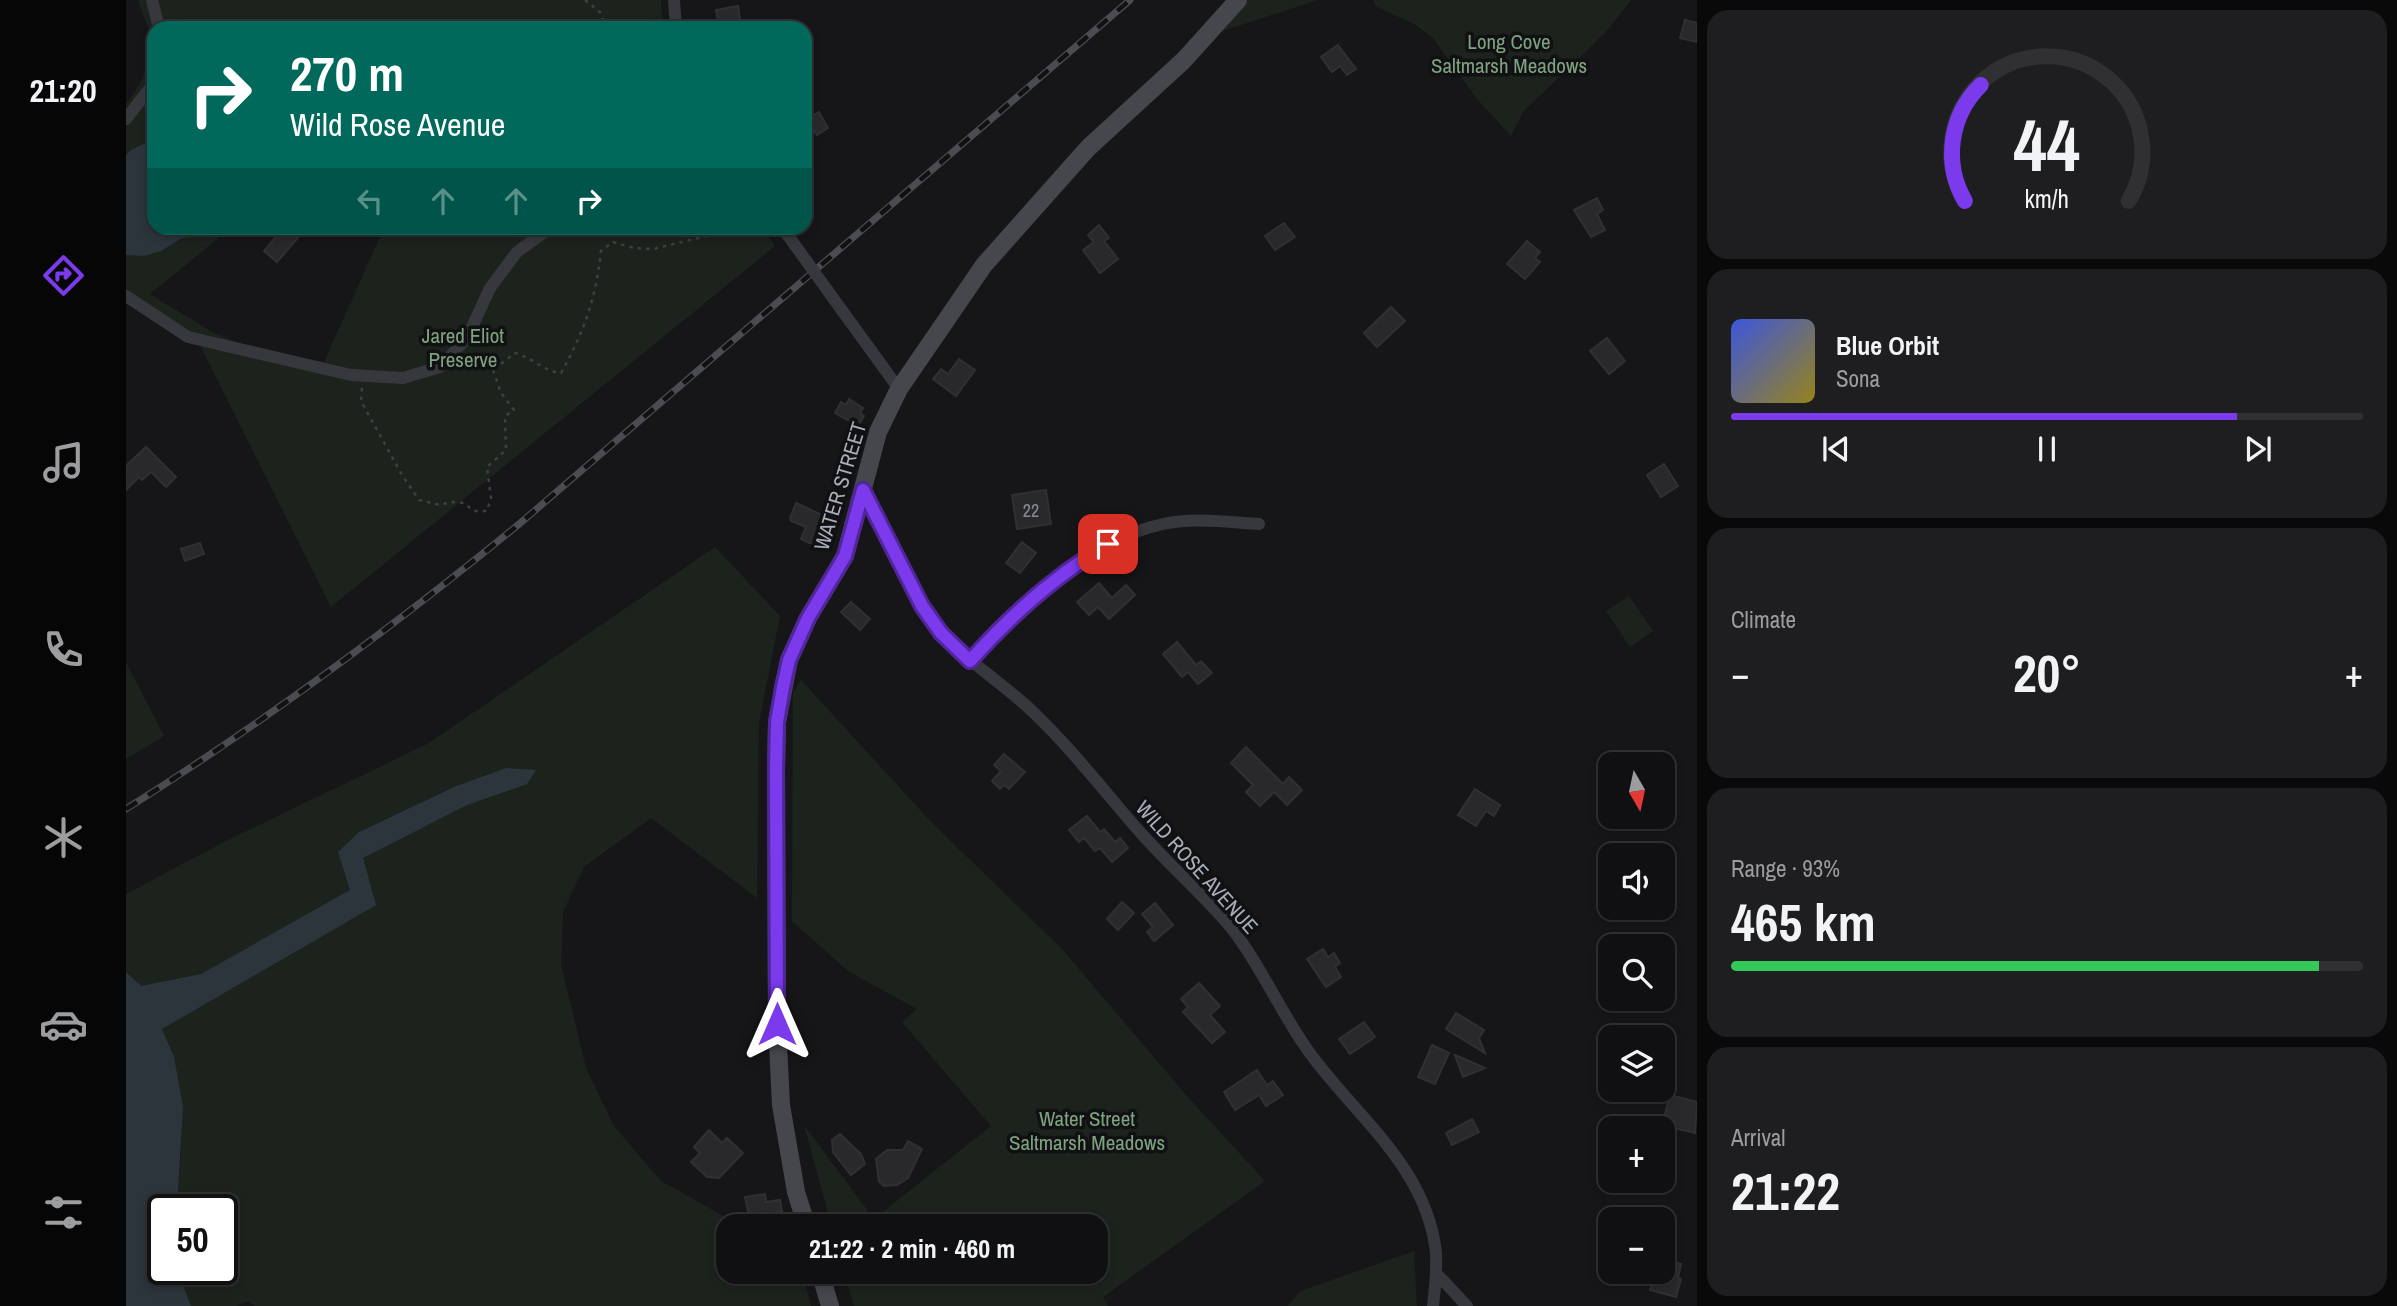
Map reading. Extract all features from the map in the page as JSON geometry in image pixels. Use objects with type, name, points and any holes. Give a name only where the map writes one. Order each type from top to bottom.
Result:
[{"type":"main road","name":"WATER STREET","points":[[803,1214],[796,1192],[781,1105],[777,1024],[777,722],[789,660],[808,618],[845,556],[878,432],[899,389],[984,265],[1088,148],[1184,60],[1238,0]]},
{"type":"main road","points":[[824,1284],[830,1306]]},
{"type":"street","points":[[152,0],[157,21]]},
{"type":"street","points":[[674,0],[676,21]]},
{"type":"street","points":[[126,119],[147,92]]},
{"type":"street","points":[[126,296],[188,337],[281,360],[362,376],[403,378],[440,367],[467,338],[490,288],[517,252],[540,235]]},
{"type":"street","points":[[787,235],[899,389]]},
{"type":"street","name":"WILD ROSE AVENUE","points":[[863,490],[922,606],[941,633],[1045,724],[1139,831],[1234,932],[1303,1044],[1391,1148],[1408,1173],[1431,1227],[1436,1255],[1433,1306]]},
{"type":"street","points":[[970,661],[1030,601],[1060,576],[1108,544],[1164,523],[1205,521],[1259,524]]},
{"type":"street","points":[[1436,1273],[1467,1306]]},
{"type":"path","points":[[585,0],[601,13],[603,21]]},
{"type":"path","points":[[362,376],[361,401],[419,500],[440,505],[450,502],[464,503],[474,511],[486,511],[491,498],[487,467],[506,450],[505,416],[514,410],[500,393],[492,367],[497,367],[515,353],[524,355],[554,373],[562,373],[576,347],[596,291],[601,251],[613,242],[634,248],[653,249],[711,235]]},
{"type":"green space","name":"Jared Eliot Preserve","points":[[138,0],[661,0],[662,21],[147,21],[147,24]]},
{"type":"green space","points":[[1248,0],[1318,0],[1216,33]]},
{"type":"green space","name":"Long Cove Saltmarsh Meadows","points":[[1373,0],[1631,0],[1606,32],[1523,112],[1511,136],[1477,99],[1433,38],[1414,24],[1375,6]]},
{"type":"green space","name":"Jared Eliot Preserve","points":[[147,67],[147,235],[222,235],[150,294],[212,332],[249,347],[324,362],[381,235],[768,235],[775,246],[331,607],[201,347],[126,301],[126,104]]},
{"type":"green space","points":[[715,547],[780,616],[759,722],[757,898],[651,818],[584,867],[563,912],[561,964],[586,1068],[614,1126],[661,1181],[720,1214],[716,1214],[716,1284],[805,1284],[811,1306],[255,1306],[248,1301],[236,1306],[191,1306],[183,1285],[238,1285],[238,1194],[178,1194],[180,1096],[177,1074],[162,1029],[201,974],[145,999],[126,981],[126,894],[224,842],[429,743]],"holes":[[[509,768],[352,839],[359,832],[456,786]]]},
{"type":"green space","points":[[1629,596],[1653,631],[1630,647],[1606,611]]},
{"type":"green space","points":[[126,662],[164,736],[126,759]]},
{"type":"green space","name":"Water Street Saltmarsh Meadows","points":[[801,680],[933,824],[1062,949],[1186,1095],[1265,1181],[1103,1297],[1108,1306],[854,1306],[848,1284],[1108,1284],[1108,1214],[880,1214],[991,1126],[902,1022],[917,1009],[848,971],[792,921],[793,692]]},
{"type":"green space","name":"Water Street Saltmarsh Meadows","points":[[804,1125],[870,1214],[828,1214]]},
{"type":"green space","points":[[1414,1251],[1417,1306],[1288,1306],[1301,1291]]},
{"type":"shaded area","points":[[147,142],[147,235],[216,235],[182,238],[161,251],[144,256],[126,255],[126,155]]},
{"type":"shaded area","points":[[506,768],[536,770],[527,784],[467,805],[363,858],[376,905],[162,1029],[174,1057],[183,1107],[178,1194],[147,1194],[147,1285],[183,1285],[191,1306],[126,1306],[126,972],[141,986],[201,974],[350,890],[338,852],[359,832],[456,786]]},
{"type":"building","points":[[738,6],[740,21],[718,21],[716,10]]},
{"type":"building","points":[[1685,20],[1697,23],[1697,42],[1680,38]]},
{"type":"building","points":[[1338,45],[1356,69],[1347,75],[1340,66],[1332,72],[1321,57]]},
{"type":"building","points":[[819,112],[828,128],[817,135],[812,127],[812,116]]},
{"type":"building","points":[[1597,198],[1603,210],[1597,214],[1605,230],[1591,237],[1574,210]]},
{"type":"building","points":[[1284,223],[1295,237],[1275,250],[1265,236]]},
{"type":"building","points":[[1099,225],[1109,238],[1104,241],[1118,259],[1100,273],[1083,250],[1094,242],[1088,235]]},
{"type":"building","points":[[277,235],[300,235],[277,262],[264,251]]},
{"type":"building","points":[[1527,241],[1540,252],[1535,258],[1540,262],[1525,279],[1507,264]]},
{"type":"building","points":[[1391,307],[1405,321],[1377,347],[1364,333]]},
{"type":"building","points":[[1607,338],[1625,361],[1609,374],[1590,351]]},
{"type":"building","points":[[959,359],[975,370],[956,396],[933,379],[941,369],[948,374]]},
{"type":"building","points":[[849,399],[863,408],[860,413],[864,416],[858,426],[835,413],[841,402],[846,405]]},
{"type":"building","points":[[146,447],[176,477],[166,487],[151,472],[142,480],[139,477],[126,490],[126,466]]},
{"type":"building","points":[[1664,464],[1678,486],[1661,497],[1647,475]]},
{"type":"building","points":[[1046,490],[1051,524],[1017,529],[1012,495]]},
{"type":"building","points":[[796,503],[835,521],[822,549],[801,539],[806,527],[791,521],[790,518]]},
{"type":"building","points":[[1022,542],[1036,553],[1020,573],[1006,563]]},
{"type":"building","points":[[200,543],[204,554],[185,561],[181,549]]},
{"type":"building","points":[[1099,583],[1112,598],[1126,585],[1135,595],[1109,619],[1098,607],[1089,615],[1077,602]]},
{"type":"building","points":[[851,602],[870,619],[860,630],[841,612]]},
{"type":"building","points":[[1177,642],[1196,665],[1201,661],[1212,673],[1198,684],[1188,672],[1182,677],[1163,654]]},
{"type":"building","points":[[1246,747],[1283,784],[1289,777],[1302,790],[1287,805],[1274,792],[1260,806],[1246,792],[1253,785],[1231,763]]},
{"type":"building","points":[[1004,754],[1025,772],[1009,789],[1004,785],[1000,789],[992,781],[1001,771],[994,765]]},
{"type":"building","points":[[1475,789],[1500,805],[1494,816],[1486,811],[1476,826],[1458,815]]},
{"type":"building","points":[[1087,816],[1100,832],[1104,829],[1115,842],[1120,838],[1128,848],[1112,862],[1100,848],[1095,851],[1084,838],[1079,842],[1069,830]]},
{"type":"building","points":[[1122,902],[1134,913],[1118,930],[1107,919]]},
{"type":"building","points":[[1155,903],[1173,925],[1154,941],[1147,932],[1153,927],[1142,914]]},
{"type":"building","points":[[1323,949],[1328,957],[1334,953],[1340,963],[1335,967],[1341,977],[1326,987],[1307,959]]},
{"type":"building","points":[[1199,983],[1220,1006],[1210,1015],[1225,1032],[1212,1043],[1183,1012],[1188,1007],[1181,999]]},
{"type":"building","points":[[1456,1013],[1484,1030],[1479,1038],[1485,1053],[1446,1029]]},
{"type":"building","points":[[1364,1022],[1375,1037],[1350,1054],[1339,1039]]},
{"type":"building","points":[[1432,1045],[1449,1053],[1435,1084],[1418,1077]]},
{"type":"building","points":[[1455,1055],[1485,1068],[1463,1077]]},
{"type":"building","points":[[1257,1070],[1267,1085],[1273,1081],[1283,1095],[1266,1106],[1259,1095],[1235,1110],[1224,1092]]},
{"type":"building","points":[[1675,1096],[1697,1102],[1695,1133],[1675,1128],[1675,1116],[1664,1116],[1668,1102],[1675,1102]]},
{"type":"building","points":[[1472,1119],[1479,1132],[1452,1145],[1446,1133]]},
{"type":"building","points":[[709,1130],[722,1143],[727,1138],[743,1153],[719,1178],[707,1177],[691,1162],[700,1153],[694,1147]]},
{"type":"building","points":[[840,1134],[861,1154],[865,1164],[851,1175],[833,1152],[832,1140]]},
{"type":"building","points":[[908,1141],[922,1149],[908,1178],[897,1185],[884,1186],[879,1182],[876,1159],[887,1150],[903,1150]]},
{"type":"building","points":[[765,1194],[766,1202],[780,1200],[782,1211],[765,1214],[748,1212],[745,1197]]},
{"type":"building","points":[[1675,1262],[1681,1264],[1678,1278],[1681,1279],[1676,1297],[1650,1290],[1652,1284],[1675,1284]]},
{"type":"railway","points":[[126,809],[327,673],[518,525],[1130,0]]},
{"type":"route","points":[[777,1024],[777,722],[789,660],[808,618],[845,556],[863,490],[873,505],[922,606],[941,633],[970,661],[1030,601],[1060,576],[1108,544]]}]
